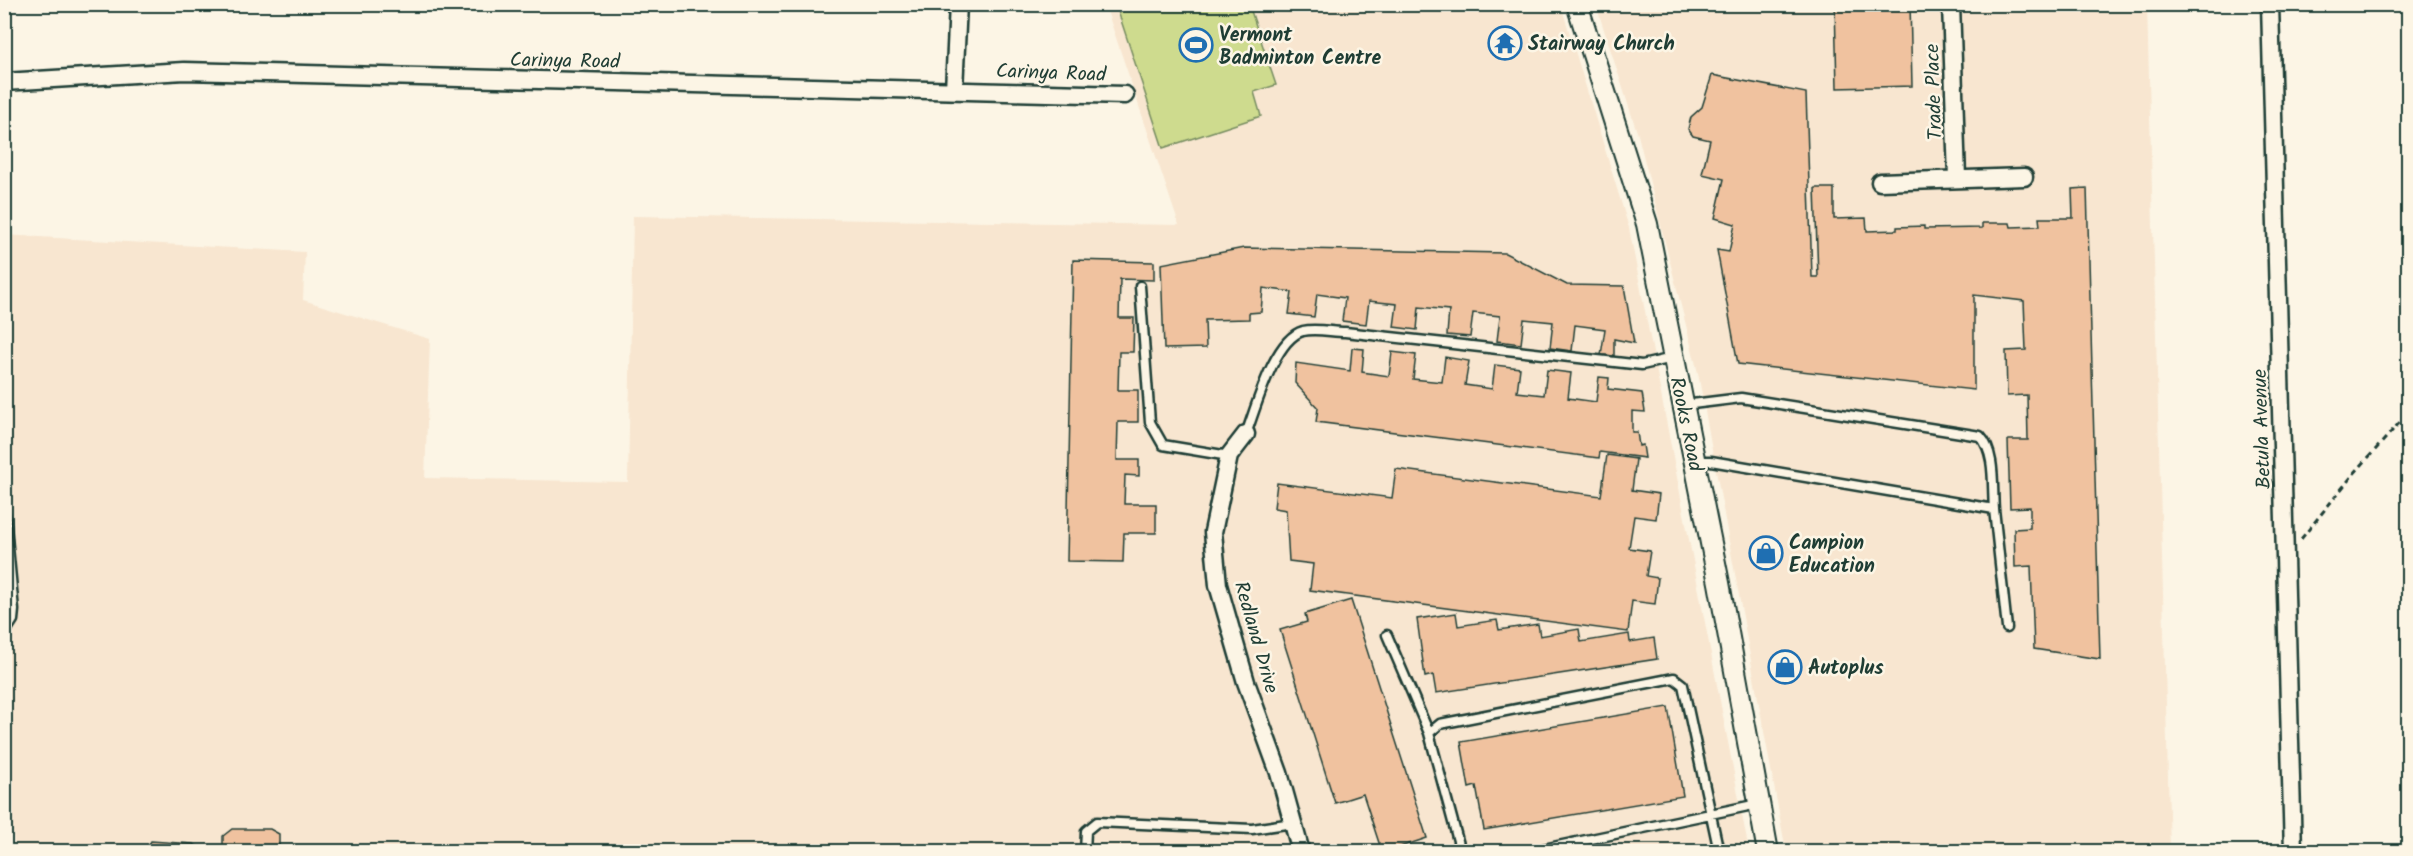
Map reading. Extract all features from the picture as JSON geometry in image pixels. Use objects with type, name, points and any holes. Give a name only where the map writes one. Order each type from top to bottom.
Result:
[{"type":"street","points":[[954,90],[958,4]]},
{"type":"street","name":"Rooks Road","points":[[1577,4],[1647,224],[1695,461],[1768,852]]},
{"type":"street","name":"Trade Place","points":[[1951,4],[1957,178]]},
{"type":"street","name":"Betula Avenue","points":[[2270,4],[2293,852]]},
{"type":"street","name":"Carinya Road","points":[[4,82],[184,71],[1125,95]]},
{"type":"street","points":[[1880,182],[2024,177]]},
{"type":"street","name":"Redland Drive","points":[[1246,434],[1229,456],[1213,532],[1218,585],[1246,682],[1294,822],[1301,852]]},
{"type":"lane","points":[[1140,286],[1150,423],[1164,445],[1229,456]]},
{"type":"lane","points":[[1246,434],[1267,376],[1288,340],[1303,332],[1345,332],[1642,365],[1673,358]]},
{"type":"lane","points":[[1683,405],[1741,398],[1980,436],[1987,443],[1990,454],[2007,628]]},
{"type":"lane","points":[[1695,461],[1711,461],[1994,509]]},
{"type":"lane","points":[[4,504],[14,610],[13,620],[4,634]]},
{"type":"lane","points":[[1387,635],[1429,733],[1461,852]]},
{"type":"lane","points":[[1429,733],[1440,724],[1674,678],[1683,685],[1719,852]]},
{"type":"lane","points":[[1530,852],[1760,803]]},
{"type":"lane","points":[[1085,852],[1086,831],[1098,822],[1252,829],[1294,822]]},
{"type":"path","points":[[2286,557],[2352,476],[2409,413]]},
{"type":"shaded area","points":[[1105,5],[1561,5],[1629,228],[1749,851],[15,851],[4,756],[4,235],[305,252],[303,300],[430,339],[425,478],[628,482],[633,216],[1179,225]]},
{"type":"shaded area","points":[[1596,5],[2147,5],[2170,851],[1786,851],[1698,373],[1638,135]]},
{"type":"green space","name":"Vermont Badminton Centre","points":[[1116,5],[1249,5],[1276,85],[1254,92],[1261,116],[1163,148]]},
{"type":"building","points":[[1835,4],[1910,4],[1912,86],[1837,88]]},
{"type":"building","points":[[1712,75],[1806,93],[1812,277],[1818,277],[1815,188],[1834,188],[1834,219],[1866,218],[1867,231],[1924,226],[1924,229],[1982,228],[1982,223],[2010,223],[2011,227],[2040,226],[2039,218],[2073,218],[2072,189],[2087,188],[2100,659],[2034,649],[2031,566],[2015,567],[2014,529],[2030,528],[2030,507],[2010,508],[2008,440],[2028,440],[2027,395],[2007,396],[2006,351],[2026,350],[2024,301],[1974,295],[1974,390],[1738,364],[1717,250],[1729,252],[1735,224],[1715,218],[1724,179],[1702,174],[1710,140],[1693,136],[1688,129],[1691,117],[1702,107]]},
{"type":"building","points":[[1244,248],[1505,253],[1567,285],[1624,286],[1634,343],[1614,339],[1614,356],[1601,355],[1605,329],[1575,325],[1572,351],[1550,348],[1553,322],[1524,319],[1521,344],[1497,341],[1500,316],[1473,313],[1470,337],[1447,335],[1449,310],[1419,307],[1417,330],[1394,327],[1397,304],[1369,301],[1366,324],[1342,321],[1345,298],[1317,294],[1314,317],[1289,314],[1292,292],[1263,288],[1261,312],[1249,313],[1249,319],[1205,320],[1206,348],[1164,349],[1161,264]]},
{"type":"building","points":[[1073,260],[1154,262],[1154,280],[1120,279],[1119,318],[1134,318],[1133,352],[1119,352],[1118,390],[1138,390],[1138,422],[1118,422],[1117,460],[1139,460],[1139,476],[1125,475],[1124,504],[1156,504],[1156,533],[1124,533],[1123,562],[1067,561]]},
{"type":"building","points":[[1352,348],[1364,349],[1362,372],[1389,376],[1392,352],[1416,355],[1413,379],[1442,382],[1445,357],[1469,361],[1465,385],[1492,389],[1495,365],[1520,368],[1517,392],[1544,395],[1547,370],[1571,373],[1568,398],[1596,402],[1599,377],[1609,378],[1608,389],[1642,393],[1645,412],[1632,411],[1632,432],[1637,432],[1639,446],[1643,445],[1645,458],[1600,452],[1599,458],[1316,422],[1318,408],[1295,383],[1296,363],[1350,371]]},
{"type":"building","points":[[1607,455],[1636,459],[1632,490],[1659,494],[1656,519],[1634,516],[1629,548],[1650,551],[1646,576],[1658,578],[1655,604],[1632,601],[1628,632],[1310,590],[1313,564],[1289,561],[1286,510],[1274,508],[1277,483],[1392,498],[1396,469],[1601,496]]},
{"type":"building","points":[[1351,600],[1427,838],[1385,852],[1382,852],[1363,794],[1335,803],[1280,630],[1307,622],[1305,614]]},
{"type":"building","points":[[1456,613],[1458,626],[1497,620],[1499,630],[1538,624],[1540,636],[1579,629],[1581,642],[1629,634],[1630,642],[1654,638],[1657,659],[1436,693],[1433,675],[1425,677],[1417,619]]},
{"type":"building","points":[[1668,707],[1683,796],[1484,830],[1476,786],[1469,788],[1461,742]]},
{"type":"building","points":[[232,829],[270,829],[279,834],[279,852],[223,852],[223,836]]},
{"type":"building","points":[[151,841],[193,844],[201,848],[201,852],[144,852]]},
{"type":"place","name":"Stairway Church","points":[[1505,43]]},
{"type":"place","name":"Vermont Badminton Centre","points":[[1196,45]]},
{"type":"place","name":"Campion Education","points":[[1766,553]]},
{"type":"place","name":"Autoplus","points":[[1785,667]]}]
